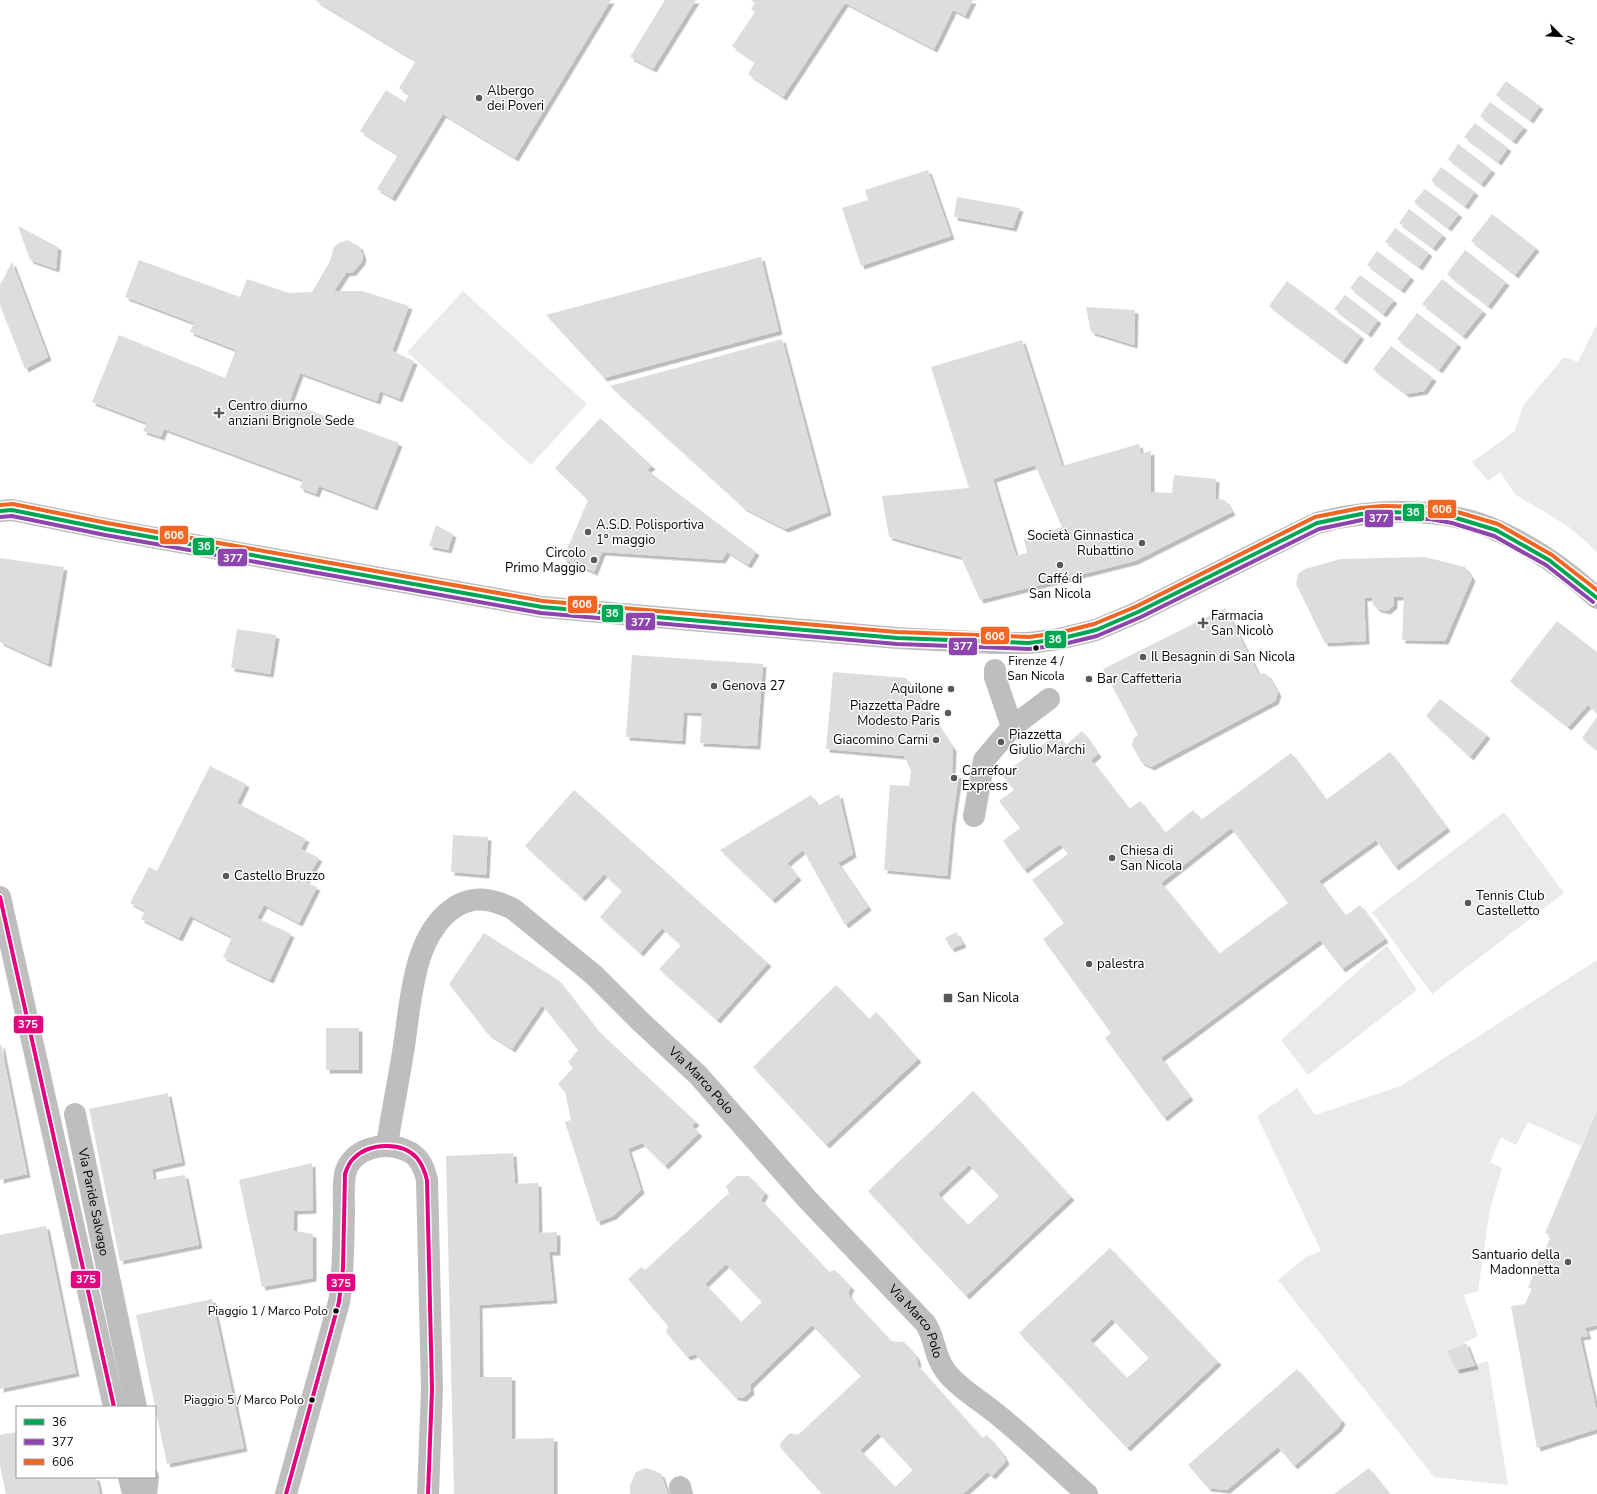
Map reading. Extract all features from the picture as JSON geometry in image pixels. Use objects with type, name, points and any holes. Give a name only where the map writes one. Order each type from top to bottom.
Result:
[{"type":"street","points":[[0,511],[12,510],[106,529],[542,607],[897,638],[995,643],[1029,643],[1059,639],[1096,630],[1138,612],[1317,523],[1343,516],[1392,512],[1444,516],[1468,520],[1496,530],[1523,544],[1548,560],[1597,598]]},
{"type":"street","points":[[995,670],[1012,728]]},
{"type":"street","points":[[974,816],[984,760],[1012,728],[1049,699]]},
{"type":"street","name":"Via Paride Salvago","points":[[0,897],[114,1406]]},
{"type":"street","name":"Via Marco Polo","points":[[387,1145],[418,969],[430,934],[446,914],[464,903],[484,899],[506,905],[513,909],[594,975],[642,1023],[698,1075],[808,1200],[883,1281],[925,1323],[931,1332],[937,1357],[949,1376],[994,1412],[1086,1494]]},
{"type":"street","name":"Via Paride Salvago","points":[[76,1114],[136,1406]]},
{"type":"street","points":[[286,1494],[339,1302],[342,1283],[345,1174],[358,1156],[378,1146],[387,1145],[401,1148],[413,1154],[424,1167],[427,1180],[432,1389],[428,1494]]},
{"type":"street","points":[[130,1478],[133,1494]]},
{"type":"street","points":[[146,1494],[148,1478]]},
{"type":"shaded area","points":[[463,291],[587,404],[531,465],[407,352]]},
{"type":"shaded area","points":[[1597,324],[1597,552],[1569,527],[1516,495],[1500,472],[1488,481],[1472,462],[1514,432],[1524,404],[1564,357],[1578,362]]},
{"type":"shaded area","name":"Tennis Club Castelletto","points":[[1504,812],[1564,893],[1432,994],[1372,912]]},
{"type":"shaded area","points":[[1387,945],[1417,990],[1308,1075],[1281,1040]]},
{"type":"shaded area","points":[[1597,960],[1597,1110],[1581,1146],[1528,1122],[1516,1145],[1501,1137],[1490,1162],[1502,1168],[1490,1209],[1478,1291],[1464,1295],[1478,1336],[1448,1351],[1456,1370],[1488,1361],[1508,1485],[1434,1477],[1278,1280],[1306,1257],[1321,1251],[1257,1116],[1297,1088],[1315,1115],[1401,1086]]},
{"type":"building","name":"Albergo dei Poveri","points":[[315,0],[611,0],[515,158],[443,114],[392,198],[377,189],[398,155],[360,131],[386,90],[405,102],[409,94],[399,88],[416,61]]},
{"type":"building","points":[[665,0],[696,0],[653,69],[630,57]]},
{"type":"building","points":[[751,0],[973,0],[965,16],[953,10],[934,49],[845,3],[783,97],[748,74],[755,62],[732,46],[755,12],[751,9],[755,3]]},
{"type":"building","points":[[1506,81],[1540,106],[1530,120],[1496,95]]},
{"type":"building","points":[[1490,102],[1524,127],[1513,141],[1480,116]]},
{"type":"building","points":[[1475,123],[1508,148],[1498,162],[1464,137]]},
{"type":"building","points":[[1458,144],[1492,170],[1481,184],[1448,159]]},
{"type":"building","points":[[1441,167],[1475,192],[1465,206],[1431,181]]},
{"type":"building","points":[[928,170],[951,236],[861,266],[842,208],[868,200],[865,190]]},
{"type":"building","points":[[1425,189],[1459,214],[1448,228],[1414,202]]},
{"type":"building","points":[[957,197],[1020,208],[1013,228],[954,217]]},
{"type":"building","points":[[1409,209],[1443,235],[1433,248],[1399,223]]},
{"type":"building","points":[[1492,214],[1536,248],[1515,275],[1471,241]]},
{"type":"building","points":[[18,226],[58,247],[56,269],[30,260]]},
{"type":"building","points":[[1395,228],[1429,253],[1419,267],[1385,242]]},
{"type":"building","points":[[347,240],[359,246],[363,256],[362,261],[353,272],[346,273],[334,291],[362,291],[409,306],[392,351],[414,361],[399,399],[380,391],[377,401],[300,373],[289,403],[399,443],[374,507],[319,486],[316,494],[300,488],[303,480],[164,429],[161,437],[143,431],[147,423],[92,402],[119,335],[225,378],[236,350],[190,332],[194,323],[125,297],[139,260],[240,297],[247,279],[289,293],[312,292],[330,261],[334,247]]},
{"type":"building","points":[[1465,250],[1506,282],[1488,306],[1447,274]]},
{"type":"building","points":[[1377,251],[1411,277],[1401,290],[1367,265]]},
{"type":"building","points":[[761,257],[779,331],[604,378],[546,315]]},
{"type":"building","points":[[12,262],[48,357],[25,369],[0,305],[0,285]]},
{"type":"building","points":[[1360,275],[1394,300],[1383,314],[1350,288]]},
{"type":"building","points":[[1442,279],[1483,311],[1463,336],[1422,304]]},
{"type":"building","points":[[1287,281],[1361,336],[1343,361],[1269,306]]},
{"type":"building","points":[[1345,295],[1378,320],[1368,334],[1334,309]]},
{"type":"building","points":[[1086,307],[1135,310],[1134,345],[1091,332]]},
{"type":"building","points":[[1417,313],[1458,344],[1439,370],[1397,339]]},
{"type":"building","points":[[782,339],[828,512],[785,529],[744,508],[610,386]]},
{"type":"building","points":[[1022,340],[1062,466],[1139,444],[1141,454],[1151,451],[1151,492],[1172,493],[1174,475],[1216,479],[1215,499],[1225,500],[1232,512],[1135,561],[980,600],[961,557],[889,537],[882,496],[969,488],[931,367]],"holes":[[[1035,465],[1062,527],[1024,540],[1027,553],[1016,556],[993,479]]]},
{"type":"building","points":[[1391,346],[1433,378],[1424,391],[1406,394],[1373,369]]},
{"type":"building","points":[[600,418],[652,466],[647,470],[756,552],[748,565],[727,552],[722,560],[602,552],[594,572],[563,559],[588,500],[555,468]]},
{"type":"building","points":[[436,525],[453,534],[448,550],[429,546]]},
{"type":"building","points":[[1425,557],[1465,567],[1472,578],[1445,641],[1402,640],[1404,597],[1394,597],[1394,605],[1387,611],[1378,609],[1373,605],[1372,597],[1364,598],[1366,641],[1325,643],[1296,584],[1298,574],[1305,569],[1341,559]]},
{"type":"building","points":[[0,558],[64,567],[48,664],[0,642]]},
{"type":"building","points":[[1225,608],[1258,673],[1267,674],[1278,693],[1275,701],[1151,767],[1141,762],[1132,745],[1134,738],[1138,735],[1103,669]]},
{"type":"building","points":[[1557,621],[1597,652],[1597,713],[1588,705],[1568,727],[1510,681]]},
{"type":"building","points":[[237,629],[276,635],[270,674],[231,668]]},
{"type":"building","points":[[632,655],[763,664],[757,746],[700,743],[702,713],[684,712],[682,741],[626,737]]},
{"type":"building","points":[[833,672],[906,678],[953,748],[952,774],[959,775],[952,823],[947,876],[884,870],[890,785],[909,786],[911,771],[904,756],[826,749]]},
{"type":"building","points":[[1440,699],[1487,735],[1470,757],[1426,716]]},
{"type":"building","points":[[1597,717],[1597,750],[1582,738]]},
{"type":"building","points":[[1082,731],[1098,754],[1091,760],[1129,809],[1140,801],[1165,833],[1193,810],[1201,820],[1291,753],[1326,800],[1390,752],[1447,828],[1395,867],[1376,840],[1319,881],[1345,916],[1360,905],[1385,939],[1342,969],[1320,940],[1161,1058],[1190,1097],[1164,1118],[1105,1038],[1111,1033],[1043,939],[1064,923],[1032,880],[1068,854],[1060,844],[1024,870],[1003,841],[1020,828],[999,801],[1014,790],[1002,775],[1057,734],[1065,746]],"holes":[[[1231,828],[1288,903],[1219,954],[1161,883]]]},
{"type":"building","name":"Castello Bruzzo","points":[[210,766],[246,784],[237,803],[306,839],[301,849],[319,858],[305,882],[317,887],[299,923],[264,905],[257,918],[291,934],[270,980],[223,957],[232,937],[190,916],[179,938],[141,919],[145,911],[130,903],[149,867],[157,871]]},
{"type":"building","points":[[574,790],[768,963],[717,1020],[659,969],[681,945],[662,928],[640,953],[600,917],[622,891],[604,874],[582,898],[525,846]]},
{"type":"building","points":[[839,794],[853,854],[838,863],[868,907],[845,925],[803,850],[787,863],[798,877],[772,900],[720,850],[811,795],[818,806]]},
{"type":"building","points":[[453,835],[488,837],[486,875],[451,872]]},
{"type":"building","points":[[956,932],[963,944],[951,949],[945,938]]},
{"type":"building","points":[[484,933],[558,980],[597,1030],[696,1122],[692,1126],[699,1133],[665,1166],[642,1143],[628,1149],[641,1190],[613,1216],[597,1222],[565,1122],[571,1120],[565,1092],[558,1084],[573,1068],[568,1062],[578,1050],[542,1005],[512,1049],[487,1033],[449,984]]},
{"type":"building","points":[[836,985],[869,1019],[876,1012],[918,1059],[826,1145],[753,1067]]},
{"type":"building","points":[[326,1028],[359,1028],[359,1070],[326,1070]]},
{"type":"building","points":[[1,1044],[27,1174],[0,1180],[0,1045]]},
{"type":"building","points":[[973,1091],[1071,1197],[966,1296],[868,1191]],"holes":[[[969,1165],[999,1196],[968,1225],[938,1194]]]},
{"type":"building","points":[[168,1093],[182,1162],[152,1169],[154,1180],[185,1175],[199,1245],[120,1261],[89,1109]]},
{"type":"building","name":"Santuario della Madonnetta","points":[[1597,1110],[1597,1325],[1585,1328],[1588,1336],[1580,1337],[1597,1412],[1597,1429],[1537,1448],[1511,1306],[1525,1304],[1532,1289],[1528,1287],[1551,1236],[1545,1233]]},
{"type":"building","points":[[513,1153],[515,1184],[538,1183],[539,1233],[557,1232],[557,1252],[549,1252],[554,1300],[479,1305],[480,1377],[512,1377],[512,1439],[554,1438],[554,1494],[454,1494],[446,1156]]},
{"type":"building","points":[[312,1163],[313,1210],[294,1211],[294,1231],[313,1234],[313,1278],[262,1287],[239,1180]]},
{"type":"building","points":[[737,1176],[749,1176],[765,1193],[761,1200],[829,1272],[835,1270],[851,1287],[848,1293],[850,1297],[891,1341],[904,1342],[916,1356],[918,1362],[917,1365],[982,1438],[987,1435],[1002,1453],[1006,1461],[992,1476],[987,1472],[963,1494],[822,1494],[780,1447],[781,1442],[790,1433],[798,1435],[861,1376],[812,1325],[750,1385],[751,1391],[743,1398],[735,1397],[695,1354],[687,1357],[666,1332],[668,1326],[628,1279],[641,1267],[645,1270],[729,1193],[726,1186]],"holes":[[[726,1264],[762,1302],[741,1322],[705,1284]],[[878,1433],[913,1470],[895,1487],[860,1450]]]},
{"type":"building","points":[[46,1226],[76,1373],[0,1389],[0,1235]]},
{"type":"building","points":[[1110,1248],[1218,1362],[1127,1448],[1019,1333]],"holes":[[[1112,1319],[1149,1358],[1127,1378],[1090,1340]]]},
{"type":"building","points":[[212,1299],[244,1448],[167,1464],[136,1315]]},
{"type":"building","points":[[1466,1343],[1475,1366],[1456,1370],[1447,1351]]},
{"type":"building","points":[[1297,1369],[1342,1421],[1338,1428],[1294,1466],[1278,1447],[1227,1490],[1208,1488],[1188,1465]]},
{"type":"building","points":[[16,1432],[16,1478],[96,1478],[100,1494],[6,1494],[0,1465],[0,1435]]},
{"type":"building","points":[[646,1468],[661,1474],[668,1494],[630,1494],[630,1485],[636,1472]]},
{"type":"building","points":[[1369,1468],[1389,1494],[1334,1494]]},
{"type":"transit line","name":"606","points":[[0,505],[13,504],[107,523],[543,601],[897,632],[1029,637],[1058,633],[1094,624],[1135,607],[1315,517],[1360,508],[1383,506],[1431,507],[1454,511],[1498,524],[1552,555],[1597,590]]},
{"type":"transit line","name":"36","points":[[0,511],[12,510],[106,529],[542,607],[897,638],[1029,643],[1059,639],[1096,630],[1138,612],[1317,523],[1361,514],[1384,512],[1430,513],[1453,517],[1496,530],[1549,560],[1597,598]]},
{"type":"transit line","name":"377","points":[[0,517],[12,516],[105,535],[541,613],[897,644],[1029,649],[1060,645],[1097,636],[1141,617],[1319,529],[1362,520],[1384,518],[1430,519],[1452,523],[1494,536],[1546,565],[1593,602]]},
{"type":"transit line","name":"375","points":[[0,897],[114,1406]]},
{"type":"transit line","name":"375","points":[[286,1494],[339,1302],[343,1268],[345,1174],[347,1167],[360,1153],[368,1149],[386,1146],[403,1149],[411,1153],[420,1163],[427,1180],[432,1389],[428,1494]]},
{"type":"place","name":"Albergo dei Poveri","points":[[479,98]]},
{"type":"place","name":"Centro diurno anziani Brignole Sede","points":[[219,413]]},
{"type":"place","name":"A.S.D. Polisportiva 1° maggio","points":[[588,532]]},
{"type":"place","name":"Società Ginnastica Rubattino","points":[[1142,543]]},
{"type":"place","name":"Circolo Primo Maggio","points":[[594,560]]},
{"type":"place","name":"Caffé di San Nicola","points":[[1060,565]]},
{"type":"place","name":"Farmacia San Nicolò","points":[[1203,623]]},
{"type":"place","name":"Firenze 4 / San Nicola","points":[[1036,648]]},
{"type":"place","name":"Il Besagnin di San Nicola","points":[[1143,657]]},
{"type":"place","name":"Bar Caffetteria","points":[[1089,679]]},
{"type":"place","name":"Genova 27","points":[[714,686]]},
{"type":"place","name":"Aquilone","points":[[951,689]]},
{"type":"place","name":"Piazzetta Padre Modesto Paris","points":[[948,713]]},
{"type":"place","name":"Giacomino Carni","points":[[936,740]]},
{"type":"place","name":"Piazzetta Giulio Marchi","points":[[1001,742]]},
{"type":"place","name":"Carrefour Express","points":[[954,778]]},
{"type":"place","name":"Chiesa di San Nicola","points":[[1112,858]]},
{"type":"place","name":"Castello Bruzzo","points":[[226,876]]},
{"type":"place","name":"Tennis Club Castelletto","points":[[1468,903]]},
{"type":"place","name":"palestra","points":[[1089,964]]},
{"type":"place","name":"San Nicola","points":[[948,998]]},
{"type":"place","name":"Santuario della Madonnetta","points":[[1568,1262]]},
{"type":"place","name":"Piaggio 1 / Marco Polo","points":[[336,1311]]},
{"type":"place","name":"Piaggio 5 / Marco Polo","points":[[312,1400]]}]
